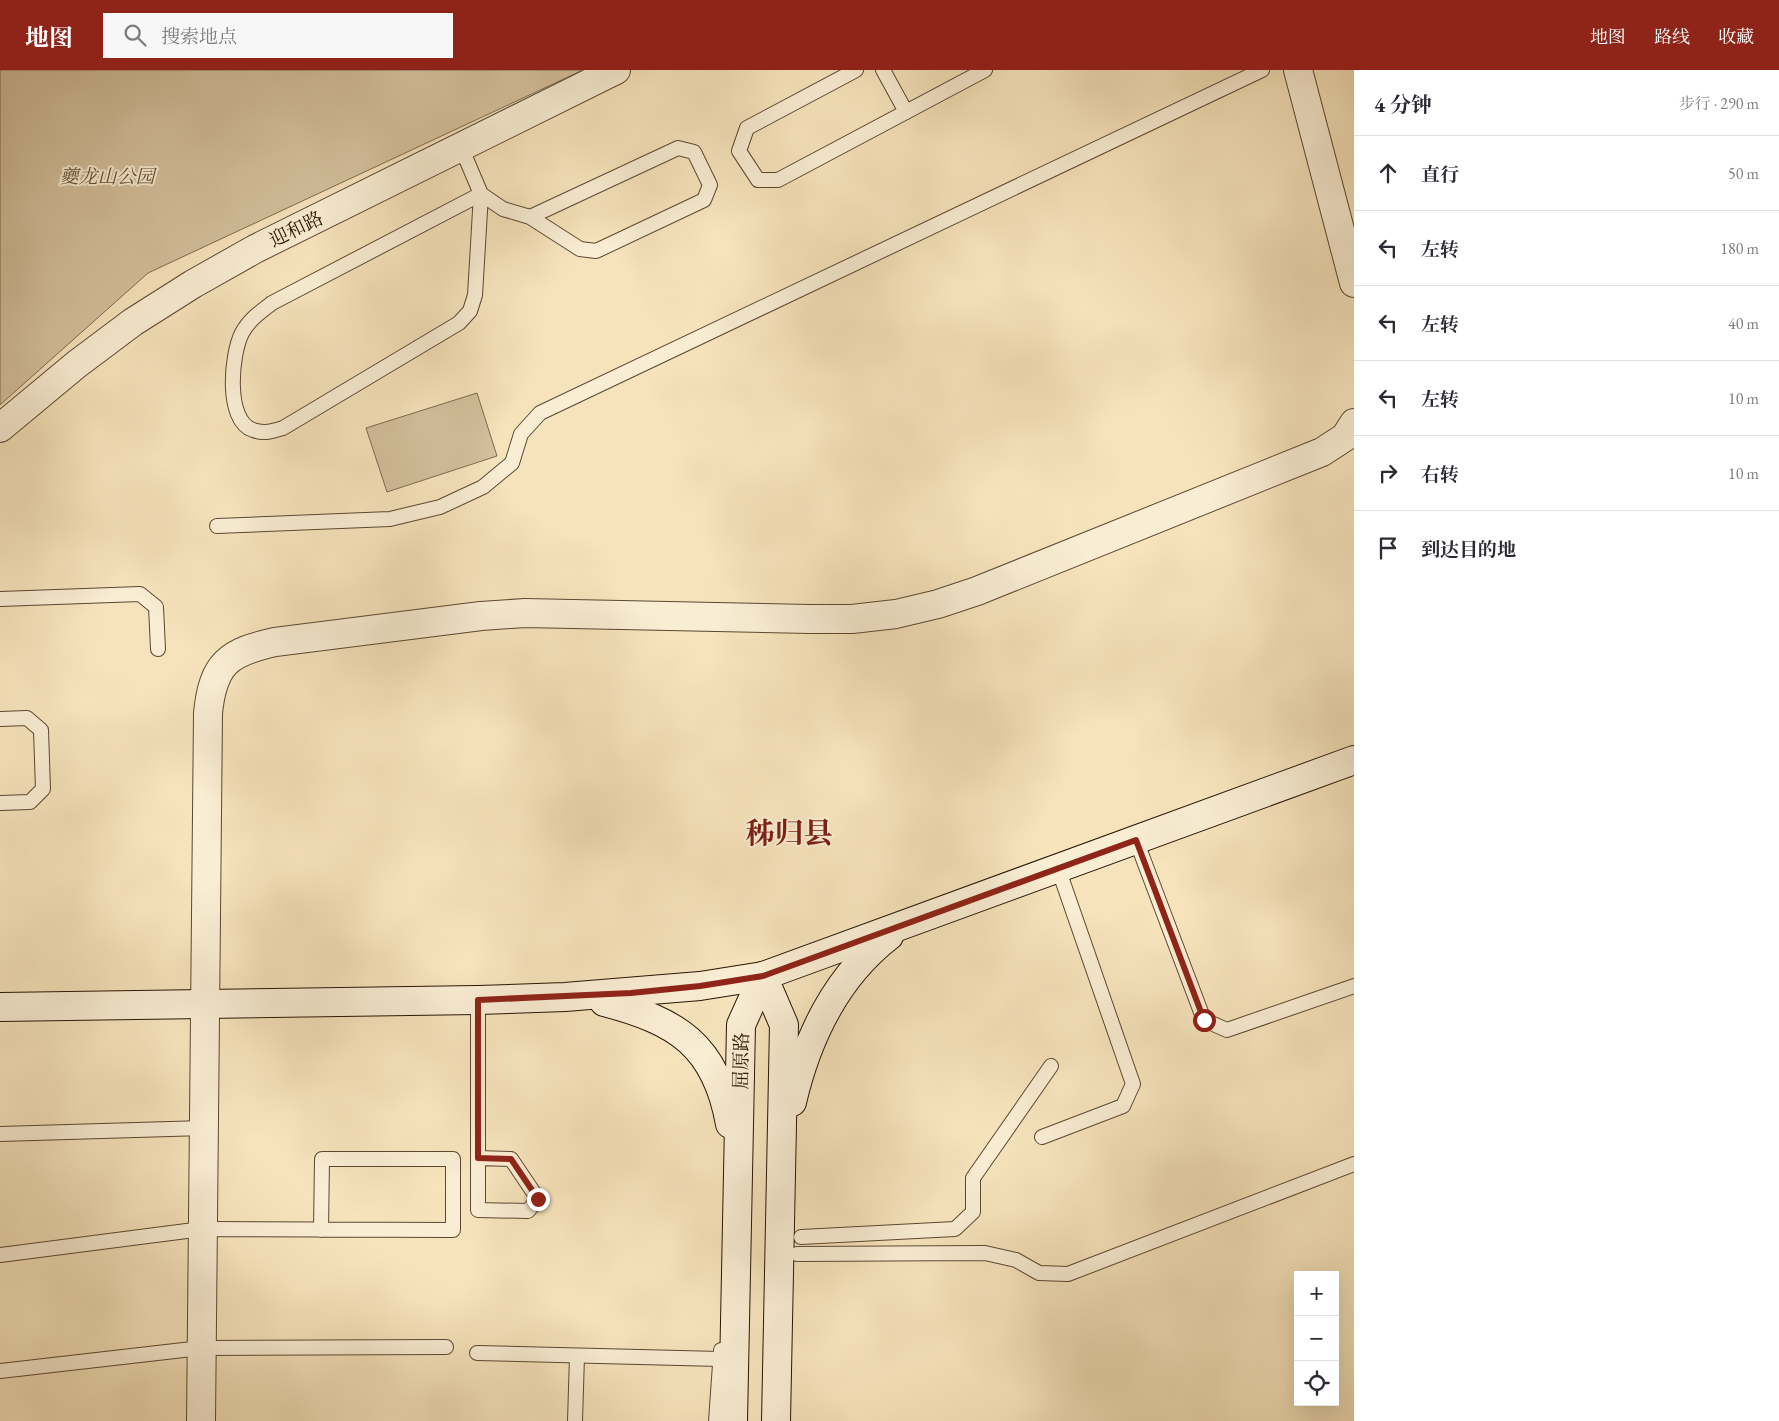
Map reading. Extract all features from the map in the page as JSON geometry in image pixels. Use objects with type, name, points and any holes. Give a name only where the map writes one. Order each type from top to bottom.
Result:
[{"type":"street","name":"迎和路","points":[[0,428],[84,359],[133,322],[193,284],[255,249],[616,70]]},
{"type":"street","points":[[1298,70],[1354,283]]},
{"type":"street","points":[[200,1421],[208,712],[212,685],[226,663],[236,654],[249,648],[275,642],[525,612],[810,620],[852,619],[896,614],[938,604],[977,591],[1322,452],[1345,437],[1354,423]]},
{"type":"street","points":[[0,1008],[566,997],[700,986],[763,976],[1354,760]]},
{"type":"street","points":[[781,1155],[795,1088],[818,1025],[834,995],[854,968],[878,944],[904,924]]},
{"type":"street","points":[[763,976],[784,1025],[776,1421]]},
{"type":"street","name":"屈原路","points":[[733,1421],[741,1024],[763,976]]},
{"type":"street","points":[[566,997],[601,1001],[637,1011],[669,1025],[697,1048],[717,1076],[731,1131],[738,1187]]},
{"type":"lane","points":[[856,70],[747,128],[740,151],[758,180],[778,180],[985,70]]},
{"type":"lane","points":[[883,70],[906,112]]},
{"type":"lane","points":[[217,526],[390,519],[440,506],[483,488],[512,463],[521,434],[540,414],[1262,70]]},
{"type":"lane","points":[[460,147],[481,194],[475,295],[470,311],[459,324],[284,428],[267,432],[251,430],[240,420],[232,374],[235,352],[242,333],[254,316],[272,303],[481,194]]},
{"type":"lane","points":[[481,194],[503,209],[530,216],[580,249],[596,251],[704,200],[710,185],[694,152],[678,148],[530,216]]},
{"type":"lane","points":[[0,599],[140,594],[156,607],[158,649]]},
{"type":"lane","points":[[0,719],[27,718],[41,730],[43,789],[30,802],[0,803]]},
{"type":"lane","points":[[1136,840],[1204,1020],[1226,1030],[1354,986]]},
{"type":"lane","points":[[1042,1137],[1123,1106],[1133,1084],[1058,868]]},
{"type":"lane","points":[[478,1000],[478,1158],[478,1210],[528,1211],[538,1199],[511,1159],[478,1158]]},
{"type":"lane","points":[[801,1237],[955,1229],[972,1212],[972,1178],[1051,1066]]},
{"type":"lane","points":[[0,1134],[204,1128]]},
{"type":"lane","points":[[0,1255],[202,1229],[321,1230],[453,1230],[453,1159],[322,1159],[321,1230]]},
{"type":"lane","points":[[797,1254],[985,1253],[1016,1260],[1039,1272],[1068,1274],[1354,1164]]},
{"type":"lane","points":[[716,1421],[728,1209],[738,1187]]},
{"type":"lane","points":[[0,1371],[201,1348],[446,1347]]},
{"type":"lane","points":[[477,1353],[720,1359]]},
{"type":"lane","points":[[575,1421],[577,1356]]},
{"type":"green space","name":"夔龙山公园","points":[[0,70],[583,70],[148,273],[0,405]]},
{"type":"green space","points":[[477,393],[497,456],[387,492],[366,428]]},
{"type":"district","name":"秭归县","points":[[789,833]]},
{"type":"route","points":[[538,1199],[511,1159],[478,1158],[478,1000],[631,993],[700,986],[763,976],[1136,840],[1204,1020]]}]
